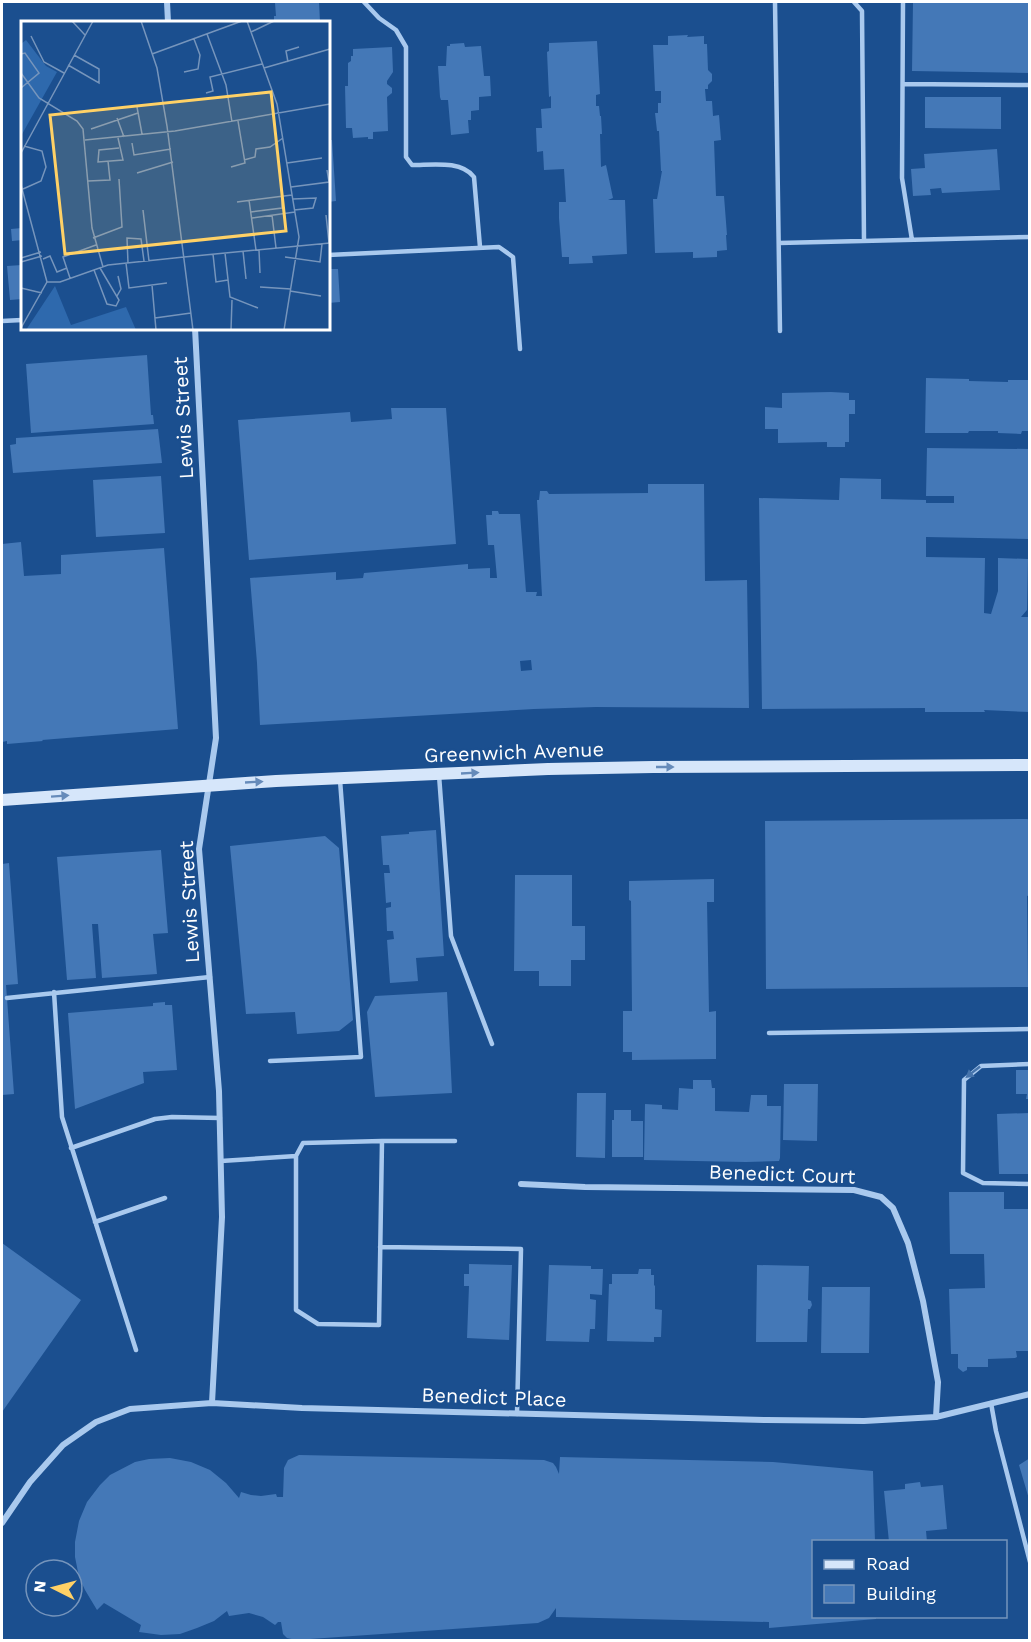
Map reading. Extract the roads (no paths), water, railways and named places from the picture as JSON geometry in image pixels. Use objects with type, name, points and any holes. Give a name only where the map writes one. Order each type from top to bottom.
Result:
[{"type":"main road","name":"Greenwich Avenue","points":[[2,800],[208,785],[598,768],[1029,765]]},
{"type":"street","points":[[167,2],[168,21]]},
{"type":"street","name":"Lewis Street","points":[[195,330],[216,738],[199,849],[220,1118],[222,1217],[212,1403]]},
{"type":"street","name":"Benedict Court","points":[[522,1184],[854,1190],[881,1197],[893,1208],[908,1243],[923,1301],[938,1382],[936,1417]]},
{"type":"street","name":"Benedict Place","points":[[2,1523],[30,1482],[63,1445],[96,1422],[130,1409],[212,1403],[517,1414],[853,1421],[936,1417],[1029,1394]]},
{"type":"lane","points":[[364,2],[379,18],[396,30],[406,47],[406,157],[412,165],[455,166],[469,170],[474,177],[480,247]]},
{"type":"lane","points":[[775,2],[780,331]]},
{"type":"lane","points":[[854,2],[862,11],[864,241]]},
{"type":"lane","points":[[903,2],[902,178],[912,240]]},
{"type":"lane","points":[[903,84],[1029,85]]},
{"type":"lane","points":[[779,243],[1029,237]]},
{"type":"lane","points":[[330,255],[499,247],[513,257],[520,349]]},
{"type":"lane","points":[[2,321],[21,320]]},
{"type":"lane","points":[[439,774],[451,936],[492,1044]]},
{"type":"lane","points":[[270,1061],[361,1057],[340,779]]},
{"type":"lane","points":[[7,998],[210,977]]},
{"type":"lane","points":[[54,992],[62,1117],[136,1350]]},
{"type":"lane","points":[[769,1033],[1029,1029]]},
{"type":"lane","points":[[1029,1064],[981,1066],[964,1080],[963,1173],[983,1183],[1029,1184]]},
{"type":"lane","points":[[72,1148],[155,1119],[220,1118]]},
{"type":"lane","points":[[382,1141],[379,1325],[318,1324],[296,1310],[296,1156],[303,1143],[382,1141],[455,1141]]},
{"type":"lane","points":[[220,1161],[296,1156]]},
{"type":"lane","points":[[95,1222],[165,1198]]},
{"type":"lane","points":[[380,1247],[521,1249],[517,1414]]},
{"type":"lane","points":[[991,1403],[1029,1562]]}]
